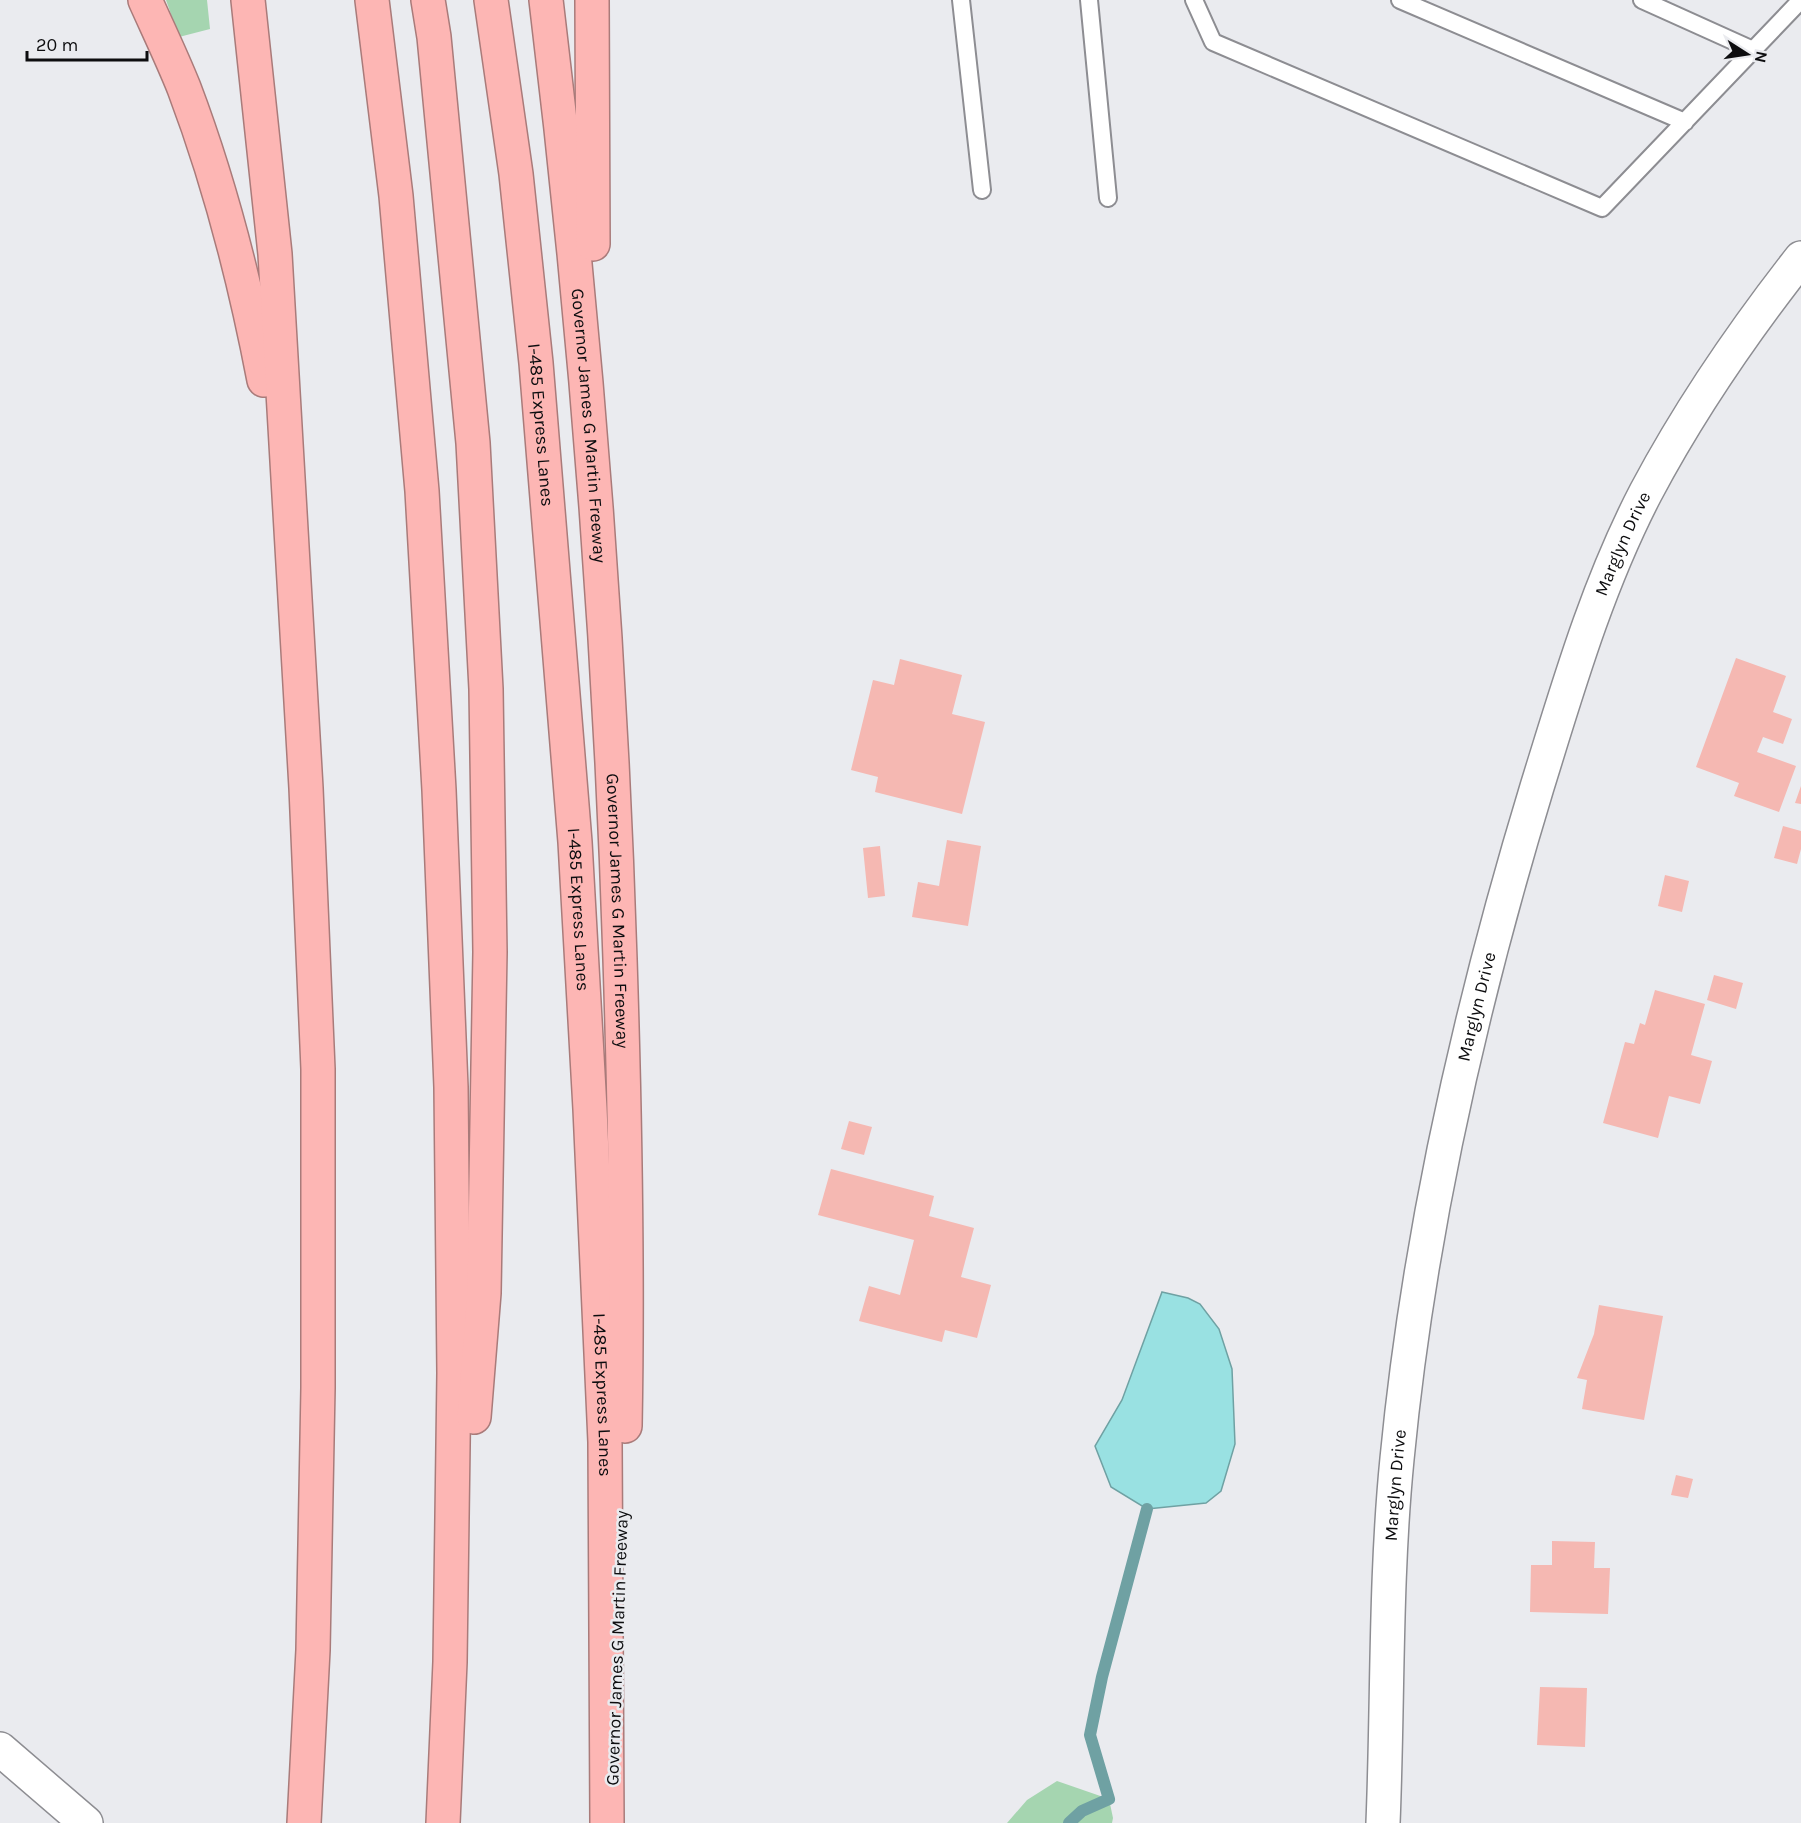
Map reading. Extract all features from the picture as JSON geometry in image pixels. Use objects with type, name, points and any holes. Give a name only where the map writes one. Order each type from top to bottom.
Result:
[{"type":"highway","points":[[145,0],[184,88],[220,196],[250,306],[288,500]]},
{"type":"highway","points":[[248,0],[275,254],[306,788],[318,1069],[318,1388],[313,1650],[304,1823]]},
{"type":"highway","points":[[372,0],[396,196],[422,491],[440,814],[451,1087],[454,1373],[450,1650],[443,1818]]},
{"type":"highway","points":[[428,0],[435,49],[473,443],[486,689],[490,952],[484,1293],[443,1818]]},
{"type":"highway","name":"I-485 Express Lanes","points":[[491,0],[516,174],[536,363],[575,842],[591,1121],[605,1442],[609,1823]]},
{"type":"highway","name":"Governor James G Martin Freeway","points":[[546,0],[568,174],[595,480],[614,778],[624,1095],[626,1374],[620,1658],[609,1823]]},
{"type":"highway","points":[[592,0],[595,480]]},
{"type":"street","name":"Marglyn Drive","points":[[1383,1823],[1387,1579],[1397,1458],[1412,1334],[1430,1219],[1450,1112],[1482,981],[1515,861],[1578,652],[1608,573],[1645,495],[1692,410],[1756,315],[1801,258]]},
{"type":"street","points":[[0,1749],[86,1823]]},
{"type":"lane","points":[[962,0],[982,190]]},
{"type":"lane","points":[[1089,0],[1108,198]]},
{"type":"lane","points":[[1194,0],[1213,42],[1602,208],[1801,0]]},
{"type":"lane","points":[[1400,0],[1685,122]]},
{"type":"lane","points":[[1641,0],[1753,50]]},
{"type":"green space","points":[[166,0],[207,0],[210,29],[179,37]]},
{"type":"green space","points":[[1057,1781],[1109,1799],[1112,1823],[1007,1823],[1027,1800]]},
{"type":"water","points":[[1162,1292],[1188,1298],[1200,1304],[1219,1329],[1232,1369],[1235,1444],[1221,1491],[1206,1503],[1147,1509],[1111,1487],[1095,1446],[1122,1400]]},
{"type":"building","points":[[1736,658],[1786,676],[1773,712],[1792,719],[1783,744],[1763,737],[1757,752],[1796,766],[1779,812],[1734,796],[1739,783],[1696,767]]},
{"type":"building","points":[[900,659],[962,675],[952,714],[985,722],[962,814],[875,792],[878,777],[851,770],[873,680],[894,685]]},
{"type":"building","points":[[1801,786],[1801,804],[1795,803]]},
{"type":"building","points":[[1783,826],[1801,831],[1801,849],[1797,864],[1774,858]]},
{"type":"building","points":[[947,840],[981,846],[968,926],[912,917],[918,882],[939,886]]},
{"type":"building","points":[[880,846],[885,896],[868,898],[863,848]]},
{"type":"building","points":[[1665,875],[1689,881],[1682,912],[1658,906]]},
{"type":"building","points":[[1714,975],[1743,983],[1736,1009],[1707,1000]]},
{"type":"building","points":[[1655,990],[1705,1004],[1691,1055],[1712,1061],[1700,1104],[1669,1096],[1658,1138],[1603,1123],[1625,1042],[1634,1044],[1640,1023],[1645,1025]]},
{"type":"building","points":[[849,1121],[872,1127],[864,1155],[841,1149]]},
{"type":"building","points":[[831,1169],[934,1196],[929,1216],[974,1228],[961,1277],[991,1285],[977,1338],[945,1330],[942,1342],[859,1321],[869,1286],[900,1295],[914,1240],[818,1215]]},
{"type":"building","points":[[1599,1305],[1663,1316],[1644,1420],[1582,1409],[1587,1380],[1577,1378],[1594,1334]]},
{"type":"building","points":[[1676,1475],[1693,1479],[1688,1498],[1671,1495]]},
{"type":"building","points":[[1552,1541],[1595,1542],[1594,1568],[1610,1568],[1608,1614],[1530,1612],[1531,1565],[1552,1565]]},
{"type":"building","points":[[1540,1687],[1587,1688],[1585,1747],[1537,1745]]},
{"type":"waterway","points":[[1069,1823],[1082,1811],[1109,1799],[1090,1735],[1102,1677],[1147,1509]]}]
